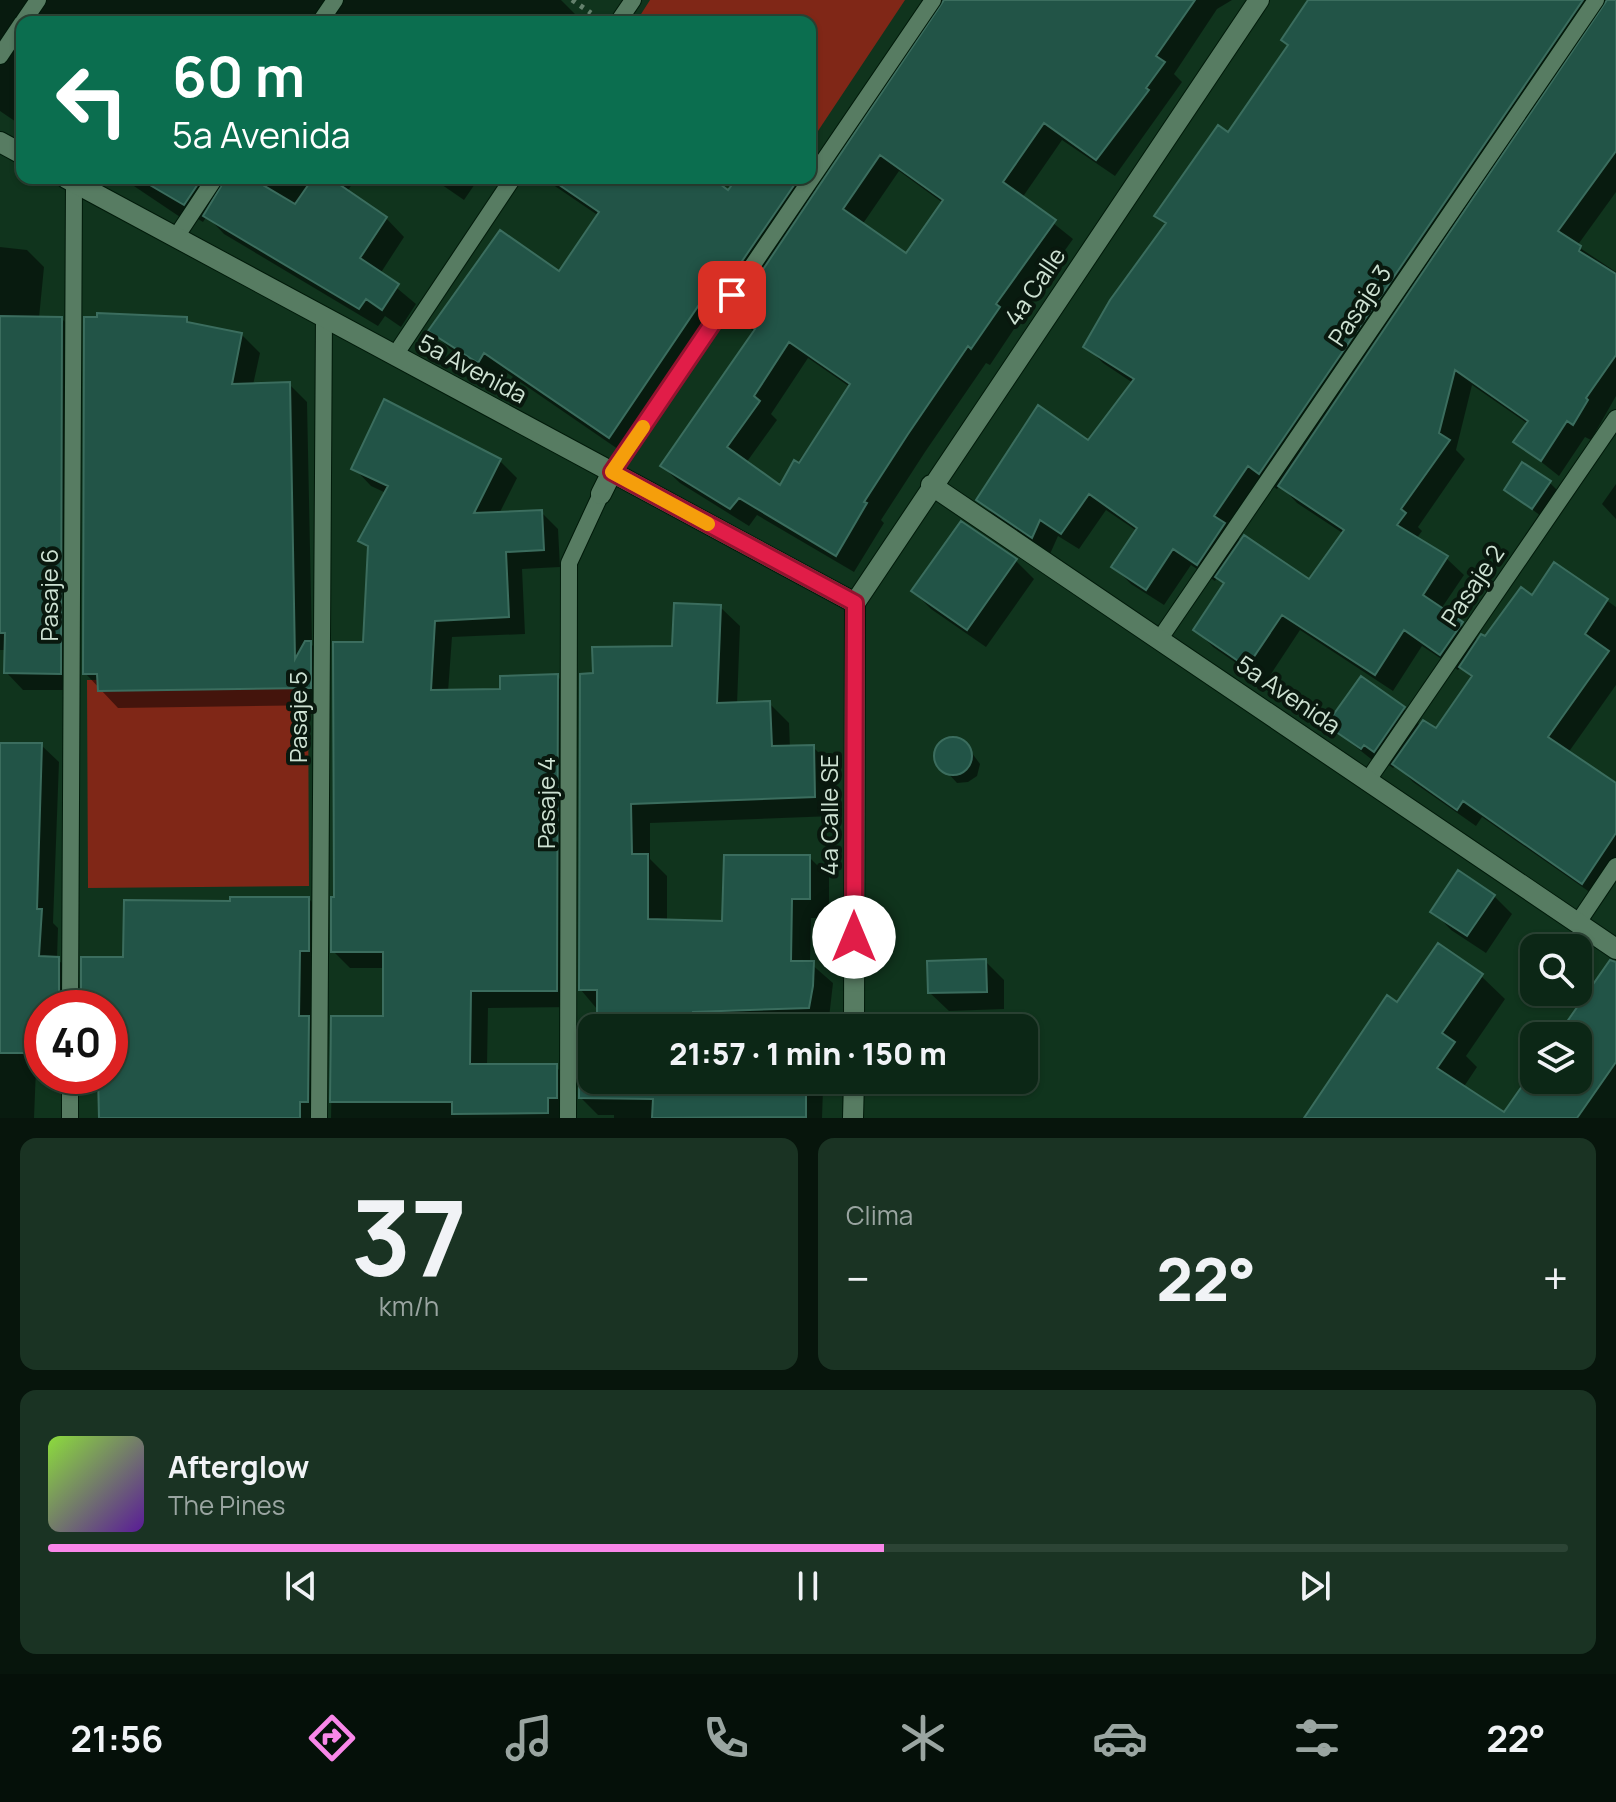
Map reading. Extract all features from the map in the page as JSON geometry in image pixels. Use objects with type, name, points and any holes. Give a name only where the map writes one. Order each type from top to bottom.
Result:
[{"type":"street","name":"4a Calle","points":[[855,603],[931,485],[1259,0]]},
{"type":"street","name":"5a Avenida","points":[[77,184],[855,603]]},
{"type":"street","points":[[601,494],[612,472]]},
{"type":"street","name":"5a Avenida","points":[[931,485],[1161,637],[1616,949]]},
{"type":"street","name":"4a Calle SE","points":[[854,1014],[855,603]]},
{"type":"street","points":[[853,1118],[854,1094]]},
{"type":"lane","points":[[816,172],[933,0]]},
{"type":"lane","name":"Pasaje 3","points":[[1161,637],[1596,0]]},
{"type":"lane","points":[[0,56],[16,32]]},
{"type":"lane","name":"Pasaje 6","points":[[70,184],[70,990]]},
{"type":"lane","points":[[176,237],[211,184]]},
{"type":"lane","points":[[395,355],[509,184]]},
{"type":"lane","points":[[612,472],[808,184]]},
{"type":"lane","name":"Pasaje 5","points":[[319,1118],[324,316]]},
{"type":"lane","name":"Pasaje 2","points":[[1368,780],[1616,418]]},
{"type":"lane","name":"Pasaje 4","points":[[568,1118],[569,563],[601,494]]},
{"type":"lane","points":[[1577,924],[1616,866]]},
{"type":"lane","points":[[70,1094],[70,1118]]},
{"type":"path","points":[[572,0],[594,15]]},
{"type":"shaded area","points":[[650,0],[905,0],[816,134],[816,16],[640,16]]},
{"type":"shaded area","points":[[308,677],[309,886],[88,888],[87,680]]},
{"type":"building","points":[[944,0],[1195,0],[1156,56],[1165,62],[1146,88],[1149,90],[1096,160],[1044,123],[1003,182],[1056,220],[996,304],[1000,307],[971,349],[968,346],[908,434],[864,502],[867,503],[836,556],[739,498],[730,509],[660,466],[755,329],[733,314]],"holes":[[[880,155],[943,200],[906,253],[843,209]],[[789,342],[850,384],[799,463],[794,460],[780,485],[727,447],[760,401],[754,396]]]},
{"type":"building","points":[[1308,0],[1583,0],[1259,474],[1248,466],[1214,516],[1225,523],[1197,565],[1173,549],[1146,590],[1111,567],[1137,528],[1089,494],[1061,534],[1040,520],[1032,538],[976,500],[1038,405],[1088,440],[1134,379],[1083,347],[1110,300],[1166,223],[1154,216],[1218,125],[1228,132],[1288,45],[1281,40]]},
{"type":"building","points":[[1607,0],[1616,0],[1616,151],[1558,231],[1581,246],[1579,251],[1616,274],[1616,355],[1586,398],[1588,400],[1573,425],[1567,421],[1541,461],[1513,442],[1528,421],[1455,370],[1439,433],[1450,440],[1401,509],[1406,513],[1397,525],[1448,556],[1423,595],[1463,622],[1440,655],[1404,630],[1375,675],[1282,615],[1247,667],[1193,630],[1224,583],[1215,577],[1244,535],[1309,579],[1344,530],[1278,486]]},
{"type":"building","points":[[148,184],[198,184],[184,205]]},
{"type":"building","points":[[222,184],[261,184],[295,204],[309,184],[339,184],[387,217],[360,258],[399,284],[382,310],[366,299],[359,309],[203,216]]},
{"type":"building","points":[[558,184],[720,184],[728,190],[732,184],[795,184],[714,302],[705,296],[609,438],[484,353],[478,363],[428,331],[500,230],[559,271],[599,212]]},
{"type":"building","points":[[97,313],[187,317],[187,322],[242,333],[232,384],[290,382],[295,659],[305,641],[311,641],[311,688],[98,691],[97,674],[83,674],[84,317],[97,317]]},
{"type":"building","points":[[0,316],[62,317],[61,674],[4,673],[5,633],[0,633]]},
{"type":"building","points":[[384,399],[501,459],[474,513],[542,510],[544,550],[506,552],[509,617],[435,621],[431,690],[500,689],[500,676],[558,674],[557,991],[471,991],[470,1064],[557,1064],[557,1098],[548,1098],[548,1113],[452,1114],[452,1102],[330,1102],[331,1016],[383,1016],[383,952],[331,952],[331,897],[334,897],[333,642],[363,642],[368,546],[358,541],[388,486],[351,469]]},
{"type":"building","points":[[1522,462],[1551,481],[1532,509],[1504,490]]},
{"type":"building","points":[[961,521],[1017,559],[967,630],[911,591]]},
{"type":"building","points":[[1554,562],[1608,599],[1585,634],[1609,651],[1548,737],[1616,783],[1616,833],[1582,884],[1463,801],[1457,810],[1392,764],[1423,720],[1436,728],[1472,676],[1459,667],[1481,634],[1485,636],[1521,587],[1532,595]]},
{"type":"building","points":[[674,603],[721,605],[717,703],[770,701],[772,746],[814,745],[815,797],[631,804],[632,854],[648,854],[648,919],[722,921],[724,855],[810,855],[810,899],[792,899],[791,961],[814,961],[809,1008],[693,1014],[597,1014],[597,990],[579,990],[580,674],[593,673],[592,647],[672,646]]},
{"type":"building","points":[[1361,676],[1405,707],[1374,752],[1364,745],[1361,749],[1326,725]]},
{"type":"building","points":[[953,737],[967,742],[972,756],[967,770],[953,775],[939,770],[934,756],[939,742]]},
{"type":"building","points":[[0,743],[42,743],[37,909],[42,909],[39,956],[59,957],[59,990],[24,990],[24,1053],[0,1053]]},
{"type":"building","points":[[1458,870],[1495,895],[1467,936],[1430,912]]},
{"type":"building","points":[[230,897],[309,897],[309,951],[300,951],[299,1016],[309,1016],[308,1102],[300,1102],[300,1118],[99,1118],[98,1094],[128,1094],[128,990],[81,990],[81,957],[123,957],[124,900],[230,901]]},
{"type":"building","points":[[1438,943],[1483,974],[1442,1033],[1455,1042],[1437,1068],[1504,1112],[1520,1089],[1520,1094],[1592,1094],[1592,1022],[1567,1022],[1578,1006],[1592,1006],[1592,986],[1610,960],[1616,962],[1616,1062],[1577,1118],[1304,1118],[1387,995],[1397,1002]]},
{"type":"building","points":[[986,959],[987,992],[928,993],[927,961]]},
{"type":"building","points":[[579,1094],[806,1094],[806,1117],[652,1118],[653,1099],[579,1098]]},
{"type":"slow traffic","points":[[643,427],[612,472],[708,524]]},
{"type":"route","points":[[732,295],[612,472],[855,603],[854,937]]}]
